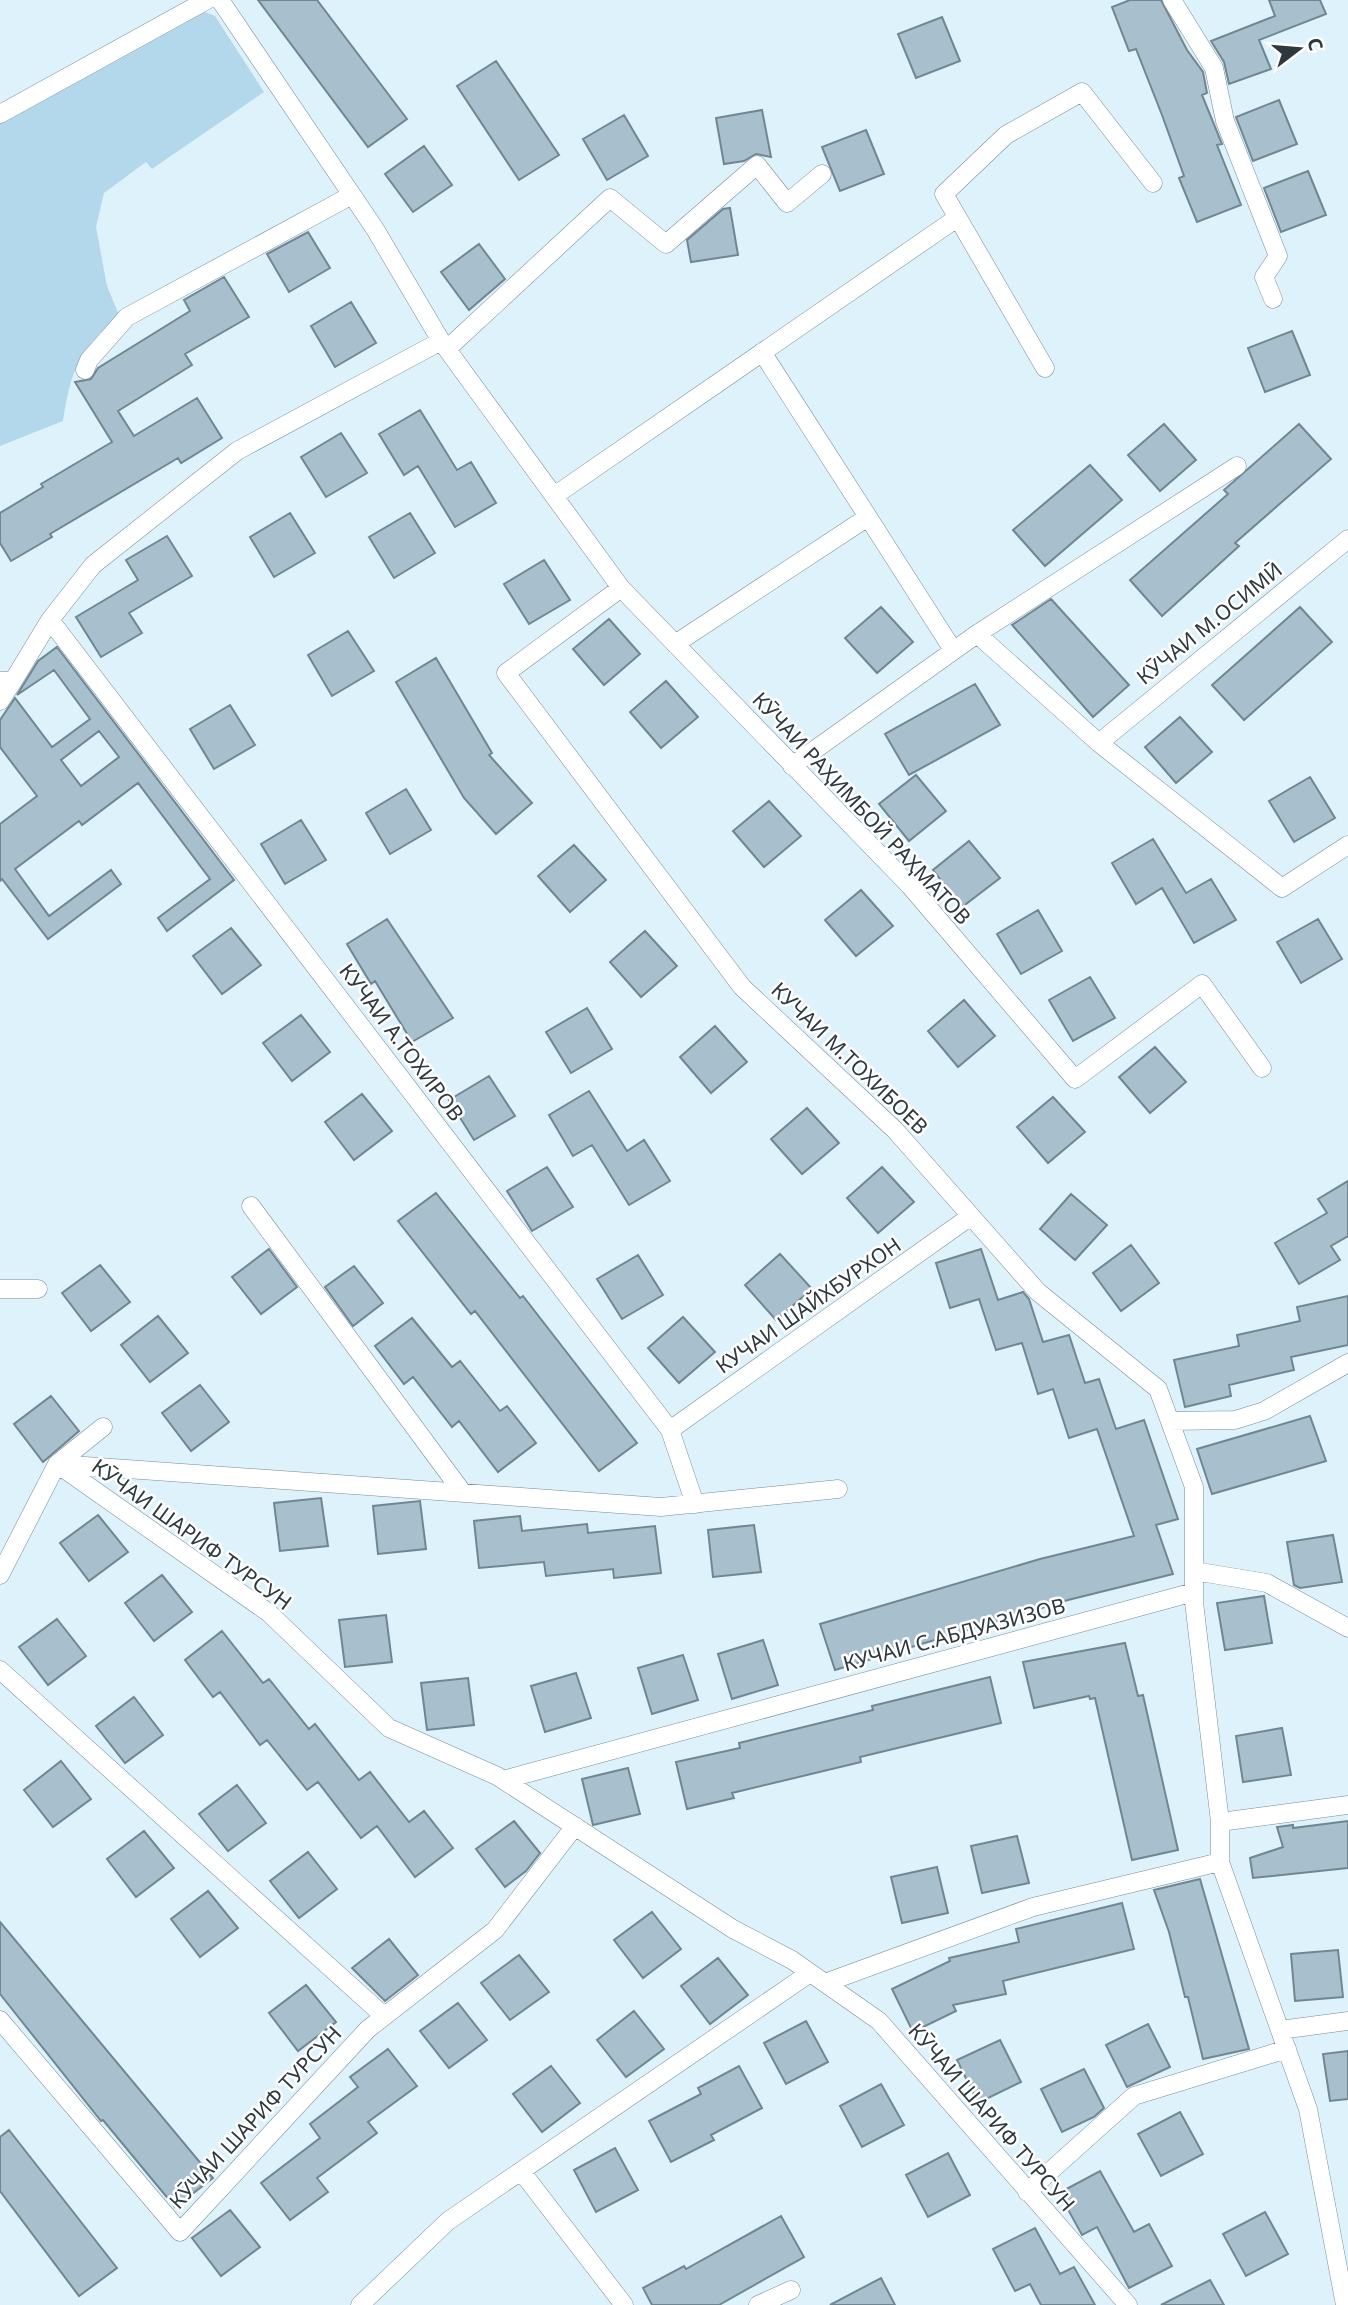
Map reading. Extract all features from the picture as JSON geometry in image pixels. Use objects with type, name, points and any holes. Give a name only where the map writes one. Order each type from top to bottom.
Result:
[{"type":"street","points":[[0,114],[207,0]]},
{"type":"street","name":"КӮЧАИ РАҲИМБОЙ РАҲМАТОВ","points":[[220,0],[352,195],[444,345],[621,588],[910,886],[1074,1079],[1202,984],[1262,1069]]},
{"type":"street","points":[[1172,0],[1214,68],[1225,121],[1278,256],[1264,278],[1273,299]]},
{"type":"street","points":[[1045,368],[944,194],[1006,135],[1082,92],[1153,183]]},
{"type":"street","points":[[0,701],[6,681],[93,565],[237,451],[444,345],[610,198],[666,244],[757,165],[787,203],[822,174]]},
{"type":"street","points":[[85,370],[89,360],[127,317],[352,195]]},
{"type":"street","points":[[554,496],[957,218]]},
{"type":"street","points":[[762,352],[954,650]]},
{"type":"street","points":[[792,766],[977,634],[1237,466]]},
{"type":"street","points":[[675,644],[869,517]]},
{"type":"street","name":"КӮЧАИ М.ОСИМӢ","points":[[1099,743],[1348,539]]},
{"type":"street","name":"КУЧАИ М.ТОХИБОЕВ","points":[[621,588],[506,673],[742,987],[895,1130],[1038,1292],[1158,1389],[1194,1487],[1194,1592]]},
{"type":"street","name":"КУЧАИ А.ТОХИРОВ","points":[[50,620],[670,1430],[695,1504]]},
{"type":"street","points":[[977,634],[1099,743],[1282,888],[1348,845]]},
{"type":"street","points":[[251,1206],[463,1493]]},
{"type":"street","name":"КУЧАИ ШАЙХБУРХОН","points":[[670,1430],[971,1216]]},
{"type":"street","points":[[0,1289],[38,1289]]},
{"type":"street","points":[[1170,1421],[1235,1420],[1264,1411],[1348,1363]]},
{"type":"street","points":[[0,1575],[57,1464],[103,1427]]},
{"type":"street","points":[[57,1464],[661,1507],[838,1489]]},
{"type":"street","name":"КӮЧАИ ШАРИФ ТУРСУН","points":[[57,1464],[270,1613],[389,1728],[503,1780],[733,1929],[818,1978],[879,2021],[1128,2305]]},
{"type":"street","points":[[1194,1571],[1267,1583],[1348,1628]]},
{"type":"street","points":[[1194,1592],[1220,1822],[1220,1862],[1308,2109],[1342,2258],[1345,2305]]},
{"type":"street","name":"КУЧАИ С.АБДУАЗИЗОВ","points":[[503,1780],[1194,1592]]},
{"type":"street","points":[[0,1670],[384,2016]]},
{"type":"street","points":[[1220,1822],[1348,1805]]},
{"type":"street","name":"КӮЧАИ ШАРИФ ТУРСУН","points":[[0,2020],[180,2232],[368,2029],[495,1930],[575,1826]]},
{"type":"street","points":[[360,2305],[448,2221],[818,1978],[1033,1907],[1220,1862]]},
{"type":"street","points":[[1280,2029],[1348,2021]]},
{"type":"street","points":[[1027,2192],[1134,2096],[1287,2049]]},
{"type":"street","points":[[521,2171],[624,2305]]},
{"type":"street","points":[[758,2305],[791,2290]]},
{"type":"shaded area","points":[[195,8],[215,16],[264,92],[152,169],[146,162],[104,193],[96,227],[107,286],[119,315],[94,339],[79,362],[70,387],[63,421],[0,446],[0,123]]},
{"type":"building","points":[[258,0],[317,0],[407,119],[368,147]]},
{"type":"building","points":[[1130,0],[1161,0],[1187,50],[1203,72],[1207,93],[1202,95],[1222,144],[1217,145],[1241,205],[1197,222],[1179,178],[1184,176],[1136,49],[1129,51],[1112,7]]},
{"type":"building","points":[[1269,0],[1320,0],[1326,14],[1259,40],[1271,69],[1229,84],[1224,62],[1211,41],[1275,16]]},
{"type":"building","points":[[942,17],[960,61],[916,78],[898,34]]},
{"type":"building","points":[[496,61],[559,155],[519,180],[457,86]]},
{"type":"building","points":[[1279,100],[1297,144],[1253,161],[1236,117]]},
{"type":"building","points":[[762,110],[771,157],[756,154],[744,161],[724,164],[716,118]]},
{"type":"building","points":[[624,115],[648,156],[607,180],[583,139]]},
{"type":"building","points":[[866,130],[884,174],[840,191],[822,147]]},
{"type":"building","points":[[424,146],[452,185],[413,212],[385,174]]},
{"type":"building","points":[[1308,171],[1326,215],[1281,232],[1264,188]]},
{"type":"building","points":[[730,208],[738,255],[691,262],[687,240],[723,209]]},
{"type":"building","points":[[308,232],[330,268],[289,292],[267,254]]},
{"type":"building","points":[[479,244],[505,279],[469,310],[441,272]]},
{"type":"building","points":[[224,277],[249,317],[185,354],[192,365],[118,411],[134,436],[197,398],[222,438],[181,463],[178,458],[50,534],[52,537],[11,561],[0,543],[0,513],[43,487],[41,484],[112,442],[75,382],[91,379],[98,368],[190,311],[184,300]]},
{"type":"building","points":[[351,302],[376,343],[335,367],[311,326]]},
{"type":"building","points":[[1292,331],[1310,375],[1265,392],[1248,348]]},
{"type":"building","points":[[420,410],[457,470],[471,462],[496,503],[455,527],[418,466],[404,475],[379,434]]},
{"type":"building","points":[[1164,424],[1196,460],[1160,491],[1128,455]]},
{"type":"building","points":[[1299,424],[1331,459],[1235,543],[1239,546],[1162,616],[1130,580],[1228,494],[1224,490]]},
{"type":"building","points":[[341,433],[367,473],[326,497],[301,457]]},
{"type":"building","points":[[1090,465],[1122,500],[1045,566],[1013,530]]},
{"type":"building","points":[[290,513],[315,553],[274,577],[250,537]]},
{"type":"building","points":[[410,513],[435,553],[394,578],[369,537]]},
{"type":"building","points":[[167,536],[192,576],[129,613],[142,633],[101,657],[76,617],[138,580],[126,560]]},
{"type":"building","points":[[544,560],[570,600],[529,624],[504,584]]},
{"type":"building","points":[[1051,599],[1129,685],[1093,717],[1012,625]]},
{"type":"building","points":[[881,607],[913,642],[877,673],[845,638]]},
{"type":"building","points":[[1300,607],[1332,642],[1244,720],[1212,685]]},
{"type":"building","points":[[609,619],[640,654],[604,685],[573,649]]},
{"type":"building","points":[[348,631],[374,671],[332,696],[308,655]]},
{"type":"building","points":[[57,647],[234,880],[167,931],[158,918],[210,879],[138,783],[82,825],[79,821],[15,869],[49,916],[111,870],[121,884],[48,939],[2,879],[0,881],[0,824],[37,796],[0,747],[0,720],[15,698],[52,747],[90,719],[54,670],[17,695],[38,661]],"holes":[[[99,731],[119,757],[81,786],[61,760]]]},
{"type":"building","points":[[436,658],[492,753],[489,755],[532,803],[496,834],[464,798],[396,682]]},
{"type":"building","points":[[666,681],[698,717],[661,748],[630,712]]},
{"type":"building","points":[[975,684],[1000,725],[909,775],[885,734]]},
{"type":"building","points":[[230,705],[255,745],[214,769],[190,729]]},
{"type":"building","points":[[1180,717],[1212,752],[1176,783],[1145,747]]},
{"type":"building","points":[[916,775],[946,811],[909,841],[879,804]]},
{"type":"building","points":[[1310,777],[1335,818],[1294,842],[1269,801]]},
{"type":"building","points":[[406,789],[431,830],[390,854],[366,813]]},
{"type":"building","points":[[769,801],[801,836],[764,867],[733,831]]},
{"type":"building","points":[[301,820],[326,860],[285,884],[261,844]]},
{"type":"building","points":[[1153,839],[1186,893],[1211,879],[1236,920],[1194,943],[1162,888],[1136,904],[1112,863]]},
{"type":"building","points":[[969,841],[1000,878],[962,907],[933,870]]},
{"type":"building","points":[[574,845],[606,880],[570,912],[538,876]]},
{"type":"building","points":[[861,890],[893,926],[856,956],[825,920]]},
{"type":"building","points":[[1038,910],[1062,951],[1021,974],[997,934]]},
{"type":"building","points":[[387,919],[453,1018],[412,1042],[375,981],[371,984],[347,944]]},
{"type":"building","points":[[1318,919],[1342,959],[1301,983],[1277,942]]},
{"type":"building","points":[[231,928],[261,965],[222,994],[193,956]]},
{"type":"building","points":[[645,931],[677,966],[641,997],[610,962]]},
{"type":"building","points":[[1090,977],[1115,1018],[1073,1041],[1049,1000]]},
{"type":"building","points":[[964,1000],[995,1036],[958,1067],[928,1031]]},
{"type":"building","points":[[587,1008],[612,1049],[571,1073],[546,1032]]},
{"type":"building","points":[[301,1015],[330,1052],[292,1081],[263,1043]]},
{"type":"building","points":[[715,1026],[747,1062],[711,1093],[680,1057]]},
{"type":"building","points":[[1155,1047],[1186,1082],[1150,1113],[1119,1077]]},
{"type":"building","points":[[489,1076],[515,1116],[474,1140],[449,1100]]},
{"type":"building","points":[[589,1091],[627,1151],[644,1140],[670,1181],[629,1205],[592,1145],[573,1156],[549,1115]]},
{"type":"building","points":[[362,1094],[392,1131],[354,1160],[325,1122]]},
{"type":"building","points":[[1053,1097],[1085,1132],[1048,1163],[1017,1127]]},
{"type":"building","points":[[807,1108],[839,1143],[802,1174],[771,1139]]},
{"type":"building","points":[[547,1167],[573,1207],[532,1231],[507,1191]]},
{"type":"building","points":[[882,1167],[914,1202],[878,1233],[847,1198]]},
{"type":"building","points":[[1348,1181],[1348,1236],[1331,1246],[1340,1260],[1299,1284],[1275,1243],[1327,1213],[1318,1199]]},
{"type":"building","points":[[436,1193],[520,1298],[523,1296],[637,1443],[599,1471],[475,1311],[471,1314],[398,1221]]},
{"type":"building","points":[[1071,1194],[1107,1225],[1075,1260],[1040,1229]]},
{"type":"building","points":[[1131,1245],[1159,1283],[1121,1311],[1093,1273]]},
{"type":"building","points":[[269,1249],[297,1287],[261,1314],[232,1277]]},
{"type":"building","points":[[981,1249],[998,1300],[1023,1292],[1029,1299],[1043,1342],[1069,1335],[1085,1383],[1099,1379],[1116,1429],[1144,1420],[1178,1519],[1156,1525],[1173,1574],[1068,1600],[835,1670],[820,1624],[1040,1559],[1134,1536],[1097,1429],[1069,1438],[1053,1389],[1038,1394],[1022,1343],[996,1350],[979,1299],[950,1308],[936,1263]]},
{"type":"building","points":[[780,1254],[812,1289],[776,1320],[745,1285]]},
{"type":"building","points":[[638,1255],[663,1295],[622,1319],[597,1279]]},
{"type":"building","points":[[100,1265],[130,1302],[91,1331],[62,1293]]},
{"type":"building","points":[[354,1266],[383,1303],[353,1326],[325,1287]]},
{"type":"building","points":[[1348,1296],[1348,1345],[1291,1357],[1294,1370],[1229,1385],[1231,1396],[1185,1407],[1174,1360],[1239,1346],[1237,1335],[1300,1321],[1297,1307]]},
{"type":"building","points":[[158,1316],[188,1353],[150,1382],[121,1345]]},
{"type":"building","points":[[683,1317],[715,1352],[679,1383],[648,1348]]},
{"type":"building","points":[[412,1318],[452,1367],[460,1361],[500,1411],[507,1406],[536,1443],[498,1472],[459,1421],[452,1427],[413,1377],[404,1384],[375,1346]]},
{"type":"building","points":[[200,1385],[229,1422],[191,1451],[162,1413]]},
{"type":"building","points":[[51,1396],[79,1431],[43,1462],[14,1424]]},
{"type":"building","points":[[1310,1416],[1326,1461],[1212,1494],[1197,1449]]},
{"type":"building","points":[[321,1498],[328,1546],[280,1551],[274,1503]]},
{"type":"building","points":[[420,1501],[426,1549],[378,1554],[373,1506]]},
{"type":"building","points":[[98,1515],[128,1552],[89,1581],[60,1543]]},
{"type":"building","points":[[520,1516],[522,1531],[587,1524],[588,1533],[655,1526],[661,1573],[614,1578],[613,1569],[546,1576],[544,1562],[479,1568],[474,1521]]},
{"type":"building","points":[[754,1525],[761,1572],[713,1577],[708,1530]]},
{"type":"building","points":[[1333,1535],[1342,1582],[1300,1588],[1294,1585],[1287,1542]]},
{"type":"building","points":[[162,1575],[192,1612],[154,1641],[125,1603]]},
{"type":"building","points":[[1264,1596],[1272,1643],[1225,1650],[1217,1603]]},
{"type":"building","points":[[386,1615],[392,1662],[345,1667],[339,1620]]},
{"type":"building","points":[[57,1619],[86,1656],[48,1685],[19,1647]]},
{"type":"building","points":[[222,1631],[263,1683],[269,1679],[309,1729],[315,1724],[359,1780],[370,1772],[409,1822],[424,1811],[453,1848],[415,1877],[377,1826],[361,1838],[318,1782],[307,1790],[267,1740],[260,1745],[220,1692],[213,1697],[185,1660]]},
{"type":"building","points":[[763,1640],[778,1685],[732,1699],[718,1654]]},
{"type":"building","points":[[1125,1643],[1138,1696],[1143,1695],[1178,1850],[1132,1860],[1095,1698],[1090,1699],[1089,1696],[1034,1708],[1023,1662]]},
{"type":"building","points":[[683,1655],[698,1700],[652,1714],[638,1668]]},
{"type":"building","points":[[576,1673],[591,1718],[545,1732],[531,1686]]},
{"type":"building","points":[[990,1677],[1001,1723],[860,1757],[861,1762],[732,1793],[734,1798],[687,1809],[676,1762],[740,1748],[739,1743],[873,1710],[872,1706]]},
{"type":"building","points":[[468,1678],[474,1725],[427,1730],[421,1683]]},
{"type":"building","points":[[134,1697],[163,1735],[125,1763],[96,1726]]},
{"type":"building","points":[[1282,1728],[1291,1775],[1243,1782],[1236,1736]]},
{"type":"building","points":[[61,1761],[91,1799],[53,1827],[24,1790]]},
{"type":"building","points":[[628,1768],[640,1814],[593,1825],[582,1779]]},
{"type":"building","points":[[237,1785],[266,1823],[228,1851],[199,1814]]},
{"type":"building","points":[[514,1821],[540,1853],[526,1871],[505,1887],[476,1849]]},
{"type":"building","points":[[1348,1821],[1348,1868],[1253,1878],[1250,1858],[1283,1847],[1277,1827],[1293,1825],[1293,1828]]},
{"type":"building","points":[[144,1831],[174,1868],[136,1897],[107,1859]]},
{"type":"building","points":[[1017,1836],[1029,1883],[982,1893],[971,1846]]},
{"type":"building","points":[[308,1852],[337,1889],[299,1918],[270,1881]]},
{"type":"building","points":[[937,1867],[948,1913],[902,1923],[891,1877]]},
{"type":"building","points":[[1200,1879],[1249,2049],[1203,2059],[1188,1997],[1185,1997],[1169,1932],[1154,1890]]},
{"type":"building","points":[[208,1891],[238,1928],[200,1957],[171,1919]]},
{"type":"building","points":[[1122,1903],[1134,1949],[1003,1981],[1006,1994],[953,2005],[956,2011],[913,2032],[892,1989],[950,1961],[949,1958],[1019,1942],[1016,1929]]},
{"type":"building","points":[[652,1912],[681,1949],[643,1978],[614,1940]]},
{"type":"building","points":[[0,1922],[213,2178],[175,2207],[103,2120],[101,2121],[0,1994]]},
{"type":"building","points":[[389,1939],[418,1975],[385,2001],[352,1968]]},
{"type":"building","points":[[1338,1950],[1343,1997],[1295,2001],[1291,1954]]},
{"type":"building","points":[[519,1955],[549,1992],[510,2020],[481,1983]]},
{"type":"building","points":[[718,1958],[748,1995],[710,2024],[681,1986]]},
{"type":"building","points":[[306,1985],[336,2022],[298,2051],[269,2013]]},
{"type":"building","points":[[458,2003],[487,2040],[449,2068],[420,2031]]},
{"type":"building","points":[[634,2011],[664,2049],[626,2077],[597,2040]]},
{"type":"building","points":[[806,2021],[828,2062],[786,2084],[764,2043]]},
{"type":"building","points":[[1148,2024],[1170,2067],[1127,2087],[1106,2045]]},
{"type":"building","points":[[1000,2040],[1021,2082],[978,2103],[957,2060]]},
{"type":"building","points":[[388,2049],[417,2086],[368,2122],[377,2133],[317,2178],[328,2192],[290,2220],[261,2183],[320,2138],[310,2124],[358,2087],[350,2077]]},
{"type":"building","points":[[1348,2051],[1348,2099],[1330,2101],[1323,2054]]},
{"type":"building","points":[[551,2066],[580,2103],[542,2132],[513,2094]]},
{"type":"building","points":[[739,2066],[762,2108],[711,2135],[714,2140],[671,2162],[649,2121],[701,2094],[698,2088]]},
{"type":"building","points":[[1084,2069],[1104,2108],[1094,2117],[1062,2132],[1041,2089]]},
{"type":"building","points":[[881,2084],[904,2125],[862,2147],[840,2106]]},
{"type":"building","points":[[1180,2112],[1203,2154],[1161,2176],[1138,2134]]},
{"type":"building","points":[[9,2130],[117,2268],[79,2296],[0,2191],[0,2137]]},
{"type":"building","points":[[615,2148],[638,2190],[596,2212],[574,2170]]},
{"type":"building","points":[[948,2153],[970,2195],[928,2217],[906,2175]]},
{"type":"building","points":[[1100,2171],[1134,2232],[1149,2224],[1172,2266],[1129,2288],[1097,2227],[1082,2235],[1059,2193]]},
{"type":"building","points":[[230,2210],[260,2247],[221,2276],[192,2238]]},
{"type":"building","points":[[1265,2212],[1288,2254],[1246,2276],[1223,2234]]},
{"type":"building","points":[[781,2216],[804,2257],[719,2305],[652,2305],[643,2288],[684,2266],[686,2269]]},
{"type":"building","points":[[1035,2228],[1060,2274],[1074,2267],[1095,2305],[1041,2305],[1030,2284],[1015,2291],[993,2249]]},
{"type":"building","points":[[881,2278],[895,2305],[830,2305]]},
{"type":"building","points":[[1210,2280],[1224,2305],[1161,2305]]}]
